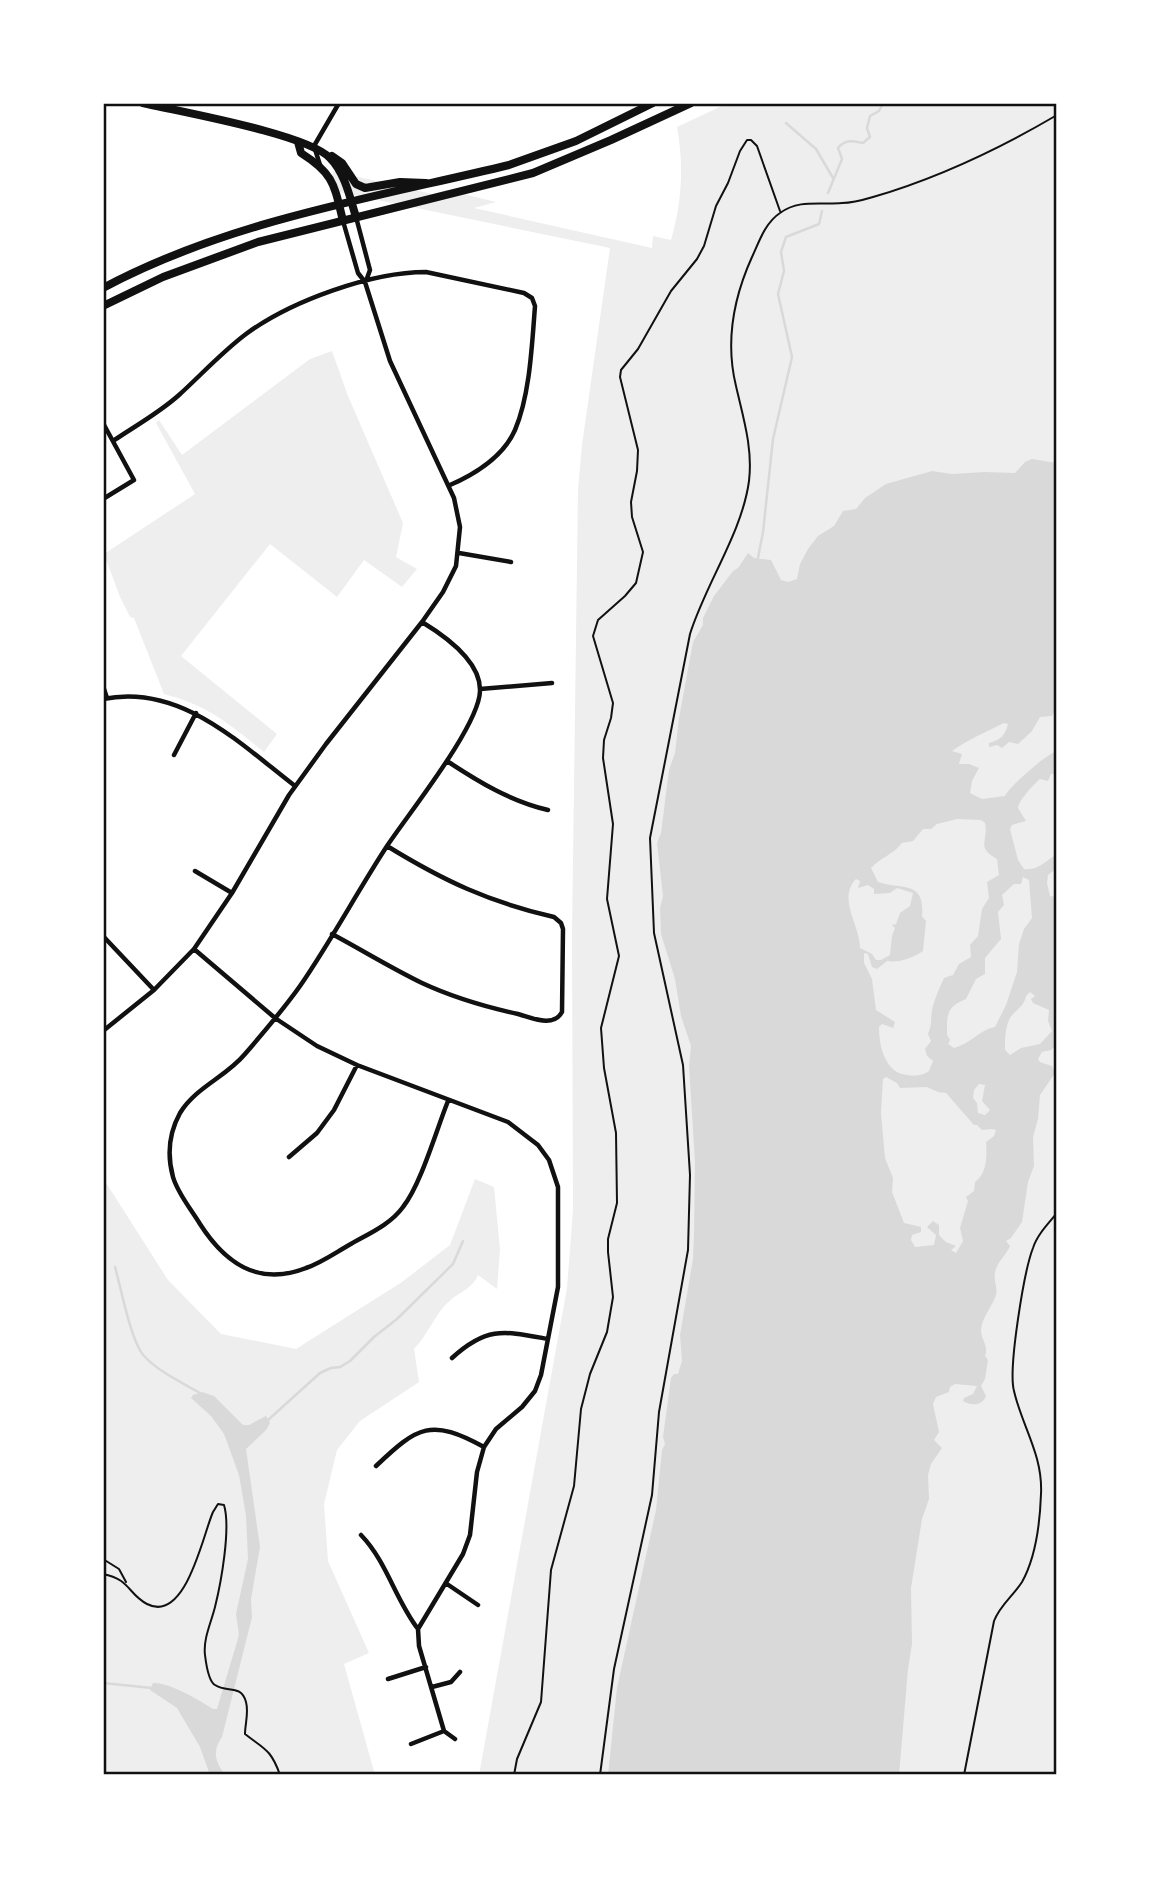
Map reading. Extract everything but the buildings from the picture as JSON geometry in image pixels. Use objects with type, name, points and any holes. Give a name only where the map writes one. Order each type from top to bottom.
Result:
[{"type":"main road","points":[[143,103],[256,129],[314,146],[342,163],[356,184],[365,188],[400,182],[433,184]]},
{"type":"main road","points":[[103,288],[152,264],[219,239],[542,154],[653,103]]},
{"type":"main road","points":[[103,306],[163,277],[234,250],[533,173],[691,103]]},
{"type":"main road","points":[[298,142],[301,153],[320,165],[336,188],[343,221]]},
{"type":"main road","points":[[324,152],[339,170],[356,217]]},
{"type":"street","points":[[320,165],[314,146],[339,103]]},
{"type":"street","points":[[356,217],[370,270],[365,282]]},
{"type":"street","points":[[103,1031],[154,990],[194,948],[232,893],[295,786],[422,622],[450,580],[459,553],[460,527],[450,485],[390,361],[365,282],[358,273],[343,221]]},
{"type":"street","points":[[113,441],[177,397],[247,332],[292,307],[365,282],[410,272],[426,272],[524,293],[534,301],[531,352],[523,402],[515,430],[505,445],[474,474],[450,485]]},
{"type":"street","points":[[103,423],[134,480],[103,499]]},
{"type":"street","points":[[459,553],[511,562]]},
{"type":"street","points":[[422,622],[452,645],[472,665],[480,690],[474,716],[447,761],[387,846],[310,971],[241,1058],[187,1103],[175,1124],[171,1141],[170,1158],[177,1188],[218,1250],[245,1268],[269,1274],[302,1270],[381,1227],[405,1206],[413,1192],[447,1101]]},
{"type":"street","points":[[480,690],[552,683]]},
{"type":"street","points":[[103,686],[105,699],[130,696],[153,698],[196,713],[295,786]]},
{"type":"street","points":[[174,755],[196,713]]},
{"type":"street","points":[[447,761],[480,783],[512,799],[548,810]]},
{"type":"street","points":[[332,934],[423,983],[450,994],[488,1007],[549,1022],[559,1017],[562,1012],[563,929],[558,920],[511,907],[458,887],[387,846]]},
{"type":"street","points":[[195,870],[232,893]]},
{"type":"street","points":[[103,936],[154,990]]},
{"type":"street","points":[[194,948],[275,1018],[317,1046],[447,1101],[508,1122],[538,1145],[549,1160],[558,1187],[558,1287],[541,1375],[535,1391],[522,1407],[496,1429],[484,1447],[477,1472],[470,1535],[447,1584],[418,1629]]},
{"type":"street","points":[[289,1157],[317,1133],[334,1110],[357,1065]]},
{"type":"street","points":[[452,1358],[468,1344],[498,1332],[548,1339]]},
{"type":"street","points":[[376,1466],[407,1439],[424,1432],[455,1432],[484,1447]]},
{"type":"street","points":[[361,1535],[377,1552],[406,1613],[418,1629],[419,1646],[444,1731],[455,1739]]},
{"type":"street","points":[[447,1584],[478,1605]]},
{"type":"street","points":[[388,1679],[426,1667]]},
{"type":"street","points":[[432,1687],[452,1682],[460,1672]]},
{"type":"street","points":[[411,1744],[444,1731]]},
{"type":"path","points":[[600,1775],[614,1669],[652,1495],[659,1412],[688,1251],[690,1175],[683,1065],[656,946],[650,838],[693,624],[740,516],[749,480],[750,456],[746,425],[731,360],[730,338],[734,307],[742,279],[765,230],[780,212],[809,203],[841,204],[874,197],[975,159],[1057,115]]},
{"type":"path","points":[[514,1775],[517,1759],[541,1702],[551,1570],[574,1486],[581,1409],[590,1374],[607,1332],[613,1297],[608,1239],[617,1203],[616,1133],[604,1068],[601,1028],[619,956],[607,899],[613,824],[603,758],[604,740],[613,703],[593,635],[598,620],[636,583],[643,552],[635,529],[631,502],[638,450],[620,377],[621,370],[638,349],[671,291],[697,259],[704,246],[716,206],[747,140],[757,146],[780,212]]},
{"type":"path","points":[[964,1775],[994,1621],[1000,1608],[1021,1583],[1035,1544],[1041,1474],[1016,1399],[1012,1374],[1032,1250],[1057,1213]]},
{"type":"path","points":[[103,1559],[120,1569],[127,1583],[148,1605],[166,1605],[175,1600],[183,1590],[213,1512],[218,1504],[224,1505],[227,1537],[216,1605],[205,1640],[208,1669],[212,1683],[217,1687],[239,1690],[247,1706],[244,1734],[264,1746],[280,1775]]},
{"type":"path","points":[[103,1574],[127,1583]]},
{"type":"shaded area","points":[[728,103],[1057,103],[1057,1775],[479,1775],[567,1288],[573,1210],[572,935],[578,490],[610,248],[329,190],[333,171],[432,194],[447,190],[496,202],[474,208],[652,248],[653,236],[671,240],[675,226],[681,170],[677,127]]},
{"type":"shaded area","points":[[332,351],[348,396],[403,523],[396,557],[417,569],[402,587],[364,560],[337,597],[270,544],[181,656],[277,734],[264,752],[206,710],[164,694],[134,618],[130,617],[120,597],[104,554],[195,494],[156,423],[159,420],[182,455],[310,359]]},
{"type":"shaded area","points":[[1032,459],[1057,463],[1057,707],[1052,716],[1040,717],[1032,731],[1018,744],[1009,742],[1002,748],[997,745],[989,747],[989,743],[1004,734],[1008,724],[1004,723],[952,751],[962,754],[959,764],[979,768],[972,781],[970,793],[982,799],[1005,796],[1028,771],[1057,751],[1057,774],[1051,774],[1048,781],[1040,779],[1027,793],[1018,808],[1026,821],[1012,825],[1010,829],[1018,860],[1024,869],[1038,867],[1057,854],[1057,868],[1048,875],[1047,883],[1050,896],[1057,897],[1057,1044],[1051,1050],[1042,1052],[1038,1059],[1052,1066],[1055,1073],[1040,1095],[1033,1137],[1034,1166],[1028,1182],[1022,1222],[1006,1241],[1010,1246],[995,1273],[996,1295],[982,1325],[981,1334],[988,1360],[981,1386],[986,1396],[979,1403],[966,1403],[964,1398],[973,1394],[977,1386],[955,1384],[950,1387],[949,1392],[936,1397],[933,1404],[939,1432],[934,1440],[942,1448],[931,1464],[928,1475],[929,1499],[922,1519],[911,1588],[912,1644],[899,1775],[608,1775],[617,1688],[656,1510],[671,1378],[678,1374],[682,1361],[680,1335],[693,1259],[695,1162],[689,1066],[691,1046],[661,934],[660,908],[663,896],[657,843],[661,833],[669,770],[675,753],[693,642],[714,596],[748,553],[754,558],[771,560],[781,580],[788,582],[797,579],[800,564],[808,549],[818,536],[834,526],[843,511],[856,509],[865,498],[886,484],[932,471],[952,474],[1015,473],[1025,462]],"holes":[[[957,819],[981,820],[986,829],[986,851],[997,859],[999,875],[987,882],[989,898],[982,909],[978,936],[970,945],[971,957],[959,964],[953,975],[944,978],[935,999],[928,1034],[931,1041],[925,1049],[927,1056],[933,1061],[929,1071],[921,1075],[910,1075],[893,1069],[885,1057],[879,1027],[882,1024],[893,1028],[895,1022],[876,1010],[872,979],[864,963],[864,953],[868,954],[872,967],[877,969],[887,961],[901,961],[914,956],[923,951],[926,921],[922,916],[922,905],[916,892],[910,888],[878,882],[871,868],[902,843],[913,841],[923,829],[931,829],[937,824]],[[1023,877],[1029,880],[1032,918],[1024,929],[1019,944],[1017,972],[1006,1005],[995,1027],[954,1048],[948,1044],[949,1012],[966,999],[976,979],[985,974],[985,958],[1001,939],[998,912],[1004,905],[1002,895],[1014,884],[1021,884]],[[856,879],[860,881],[858,888],[868,885],[874,889],[874,894],[890,893],[897,888],[913,893],[910,906],[900,913],[896,924],[892,925],[895,928],[890,955],[881,960],[876,960],[872,954],[860,948],[849,904],[851,887]],[[1030,992],[1035,996],[1031,999],[1033,1003],[1049,1010],[1048,1021],[1052,1031],[1040,1044],[1021,1048],[1010,1055],[1005,1050],[1007,1025],[1024,1003]],[[886,1077],[900,1088],[927,1087],[946,1093],[974,1125],[982,1130],[996,1130],[994,1136],[986,1142],[984,1170],[975,1182],[974,1191],[966,1197],[968,1201],[960,1228],[963,1241],[956,1253],[951,1250],[956,1246],[939,1235],[939,1225],[933,1221],[927,1227],[936,1235],[934,1245],[915,1247],[911,1240],[912,1235],[921,1232],[921,1227],[904,1223],[892,1192],[893,1178],[885,1158],[881,1113],[883,1079]],[[979,1084],[985,1085],[982,1101],[990,1110],[985,1115],[978,1113],[977,1103],[973,1098],[974,1090]]]},
{"type":"shaded area","points":[[103,1178],[168,1280],[221,1334],[296,1349],[402,1282],[450,1245],[475,1179],[494,1187],[500,1249],[497,1289],[478,1275],[471,1286],[441,1310],[414,1349],[419,1382],[360,1421],[337,1450],[324,1504],[328,1561],[369,1653],[344,1664],[375,1775],[103,1775]]},
{"type":"shaded area","points":[[202,1392],[214,1396],[243,1425],[249,1425],[266,1416],[270,1423],[246,1449],[260,1547],[251,1599],[252,1617],[216,1752],[217,1761],[225,1775],[210,1775],[200,1747],[177,1708],[150,1690],[153,1683],[160,1683],[217,1709],[239,1635],[236,1614],[248,1559],[246,1516],[239,1475],[224,1434],[211,1416],[191,1398]]},
{"type":"waterway","points":[[828,193],[842,159],[838,148],[846,142],[863,143],[870,137],[867,128],[870,116],[879,111],[883,103]]},
{"type":"waterway","points":[[786,123],[816,149],[833,178]]},
{"type":"waterway","points":[[757,563],[773,439],[792,357],[778,294],[784,271],[781,252],[786,237],[819,224],[822,211]]},
{"type":"waterway","points":[[268,1420],[320,1373],[350,1361],[397,1319],[453,1264],[463,1241]]},
{"type":"waterway","points":[[115,1267],[139,1349],[156,1367],[200,1393]]},
{"type":"waterway","points":[[103,1683],[152,1688]]}]
